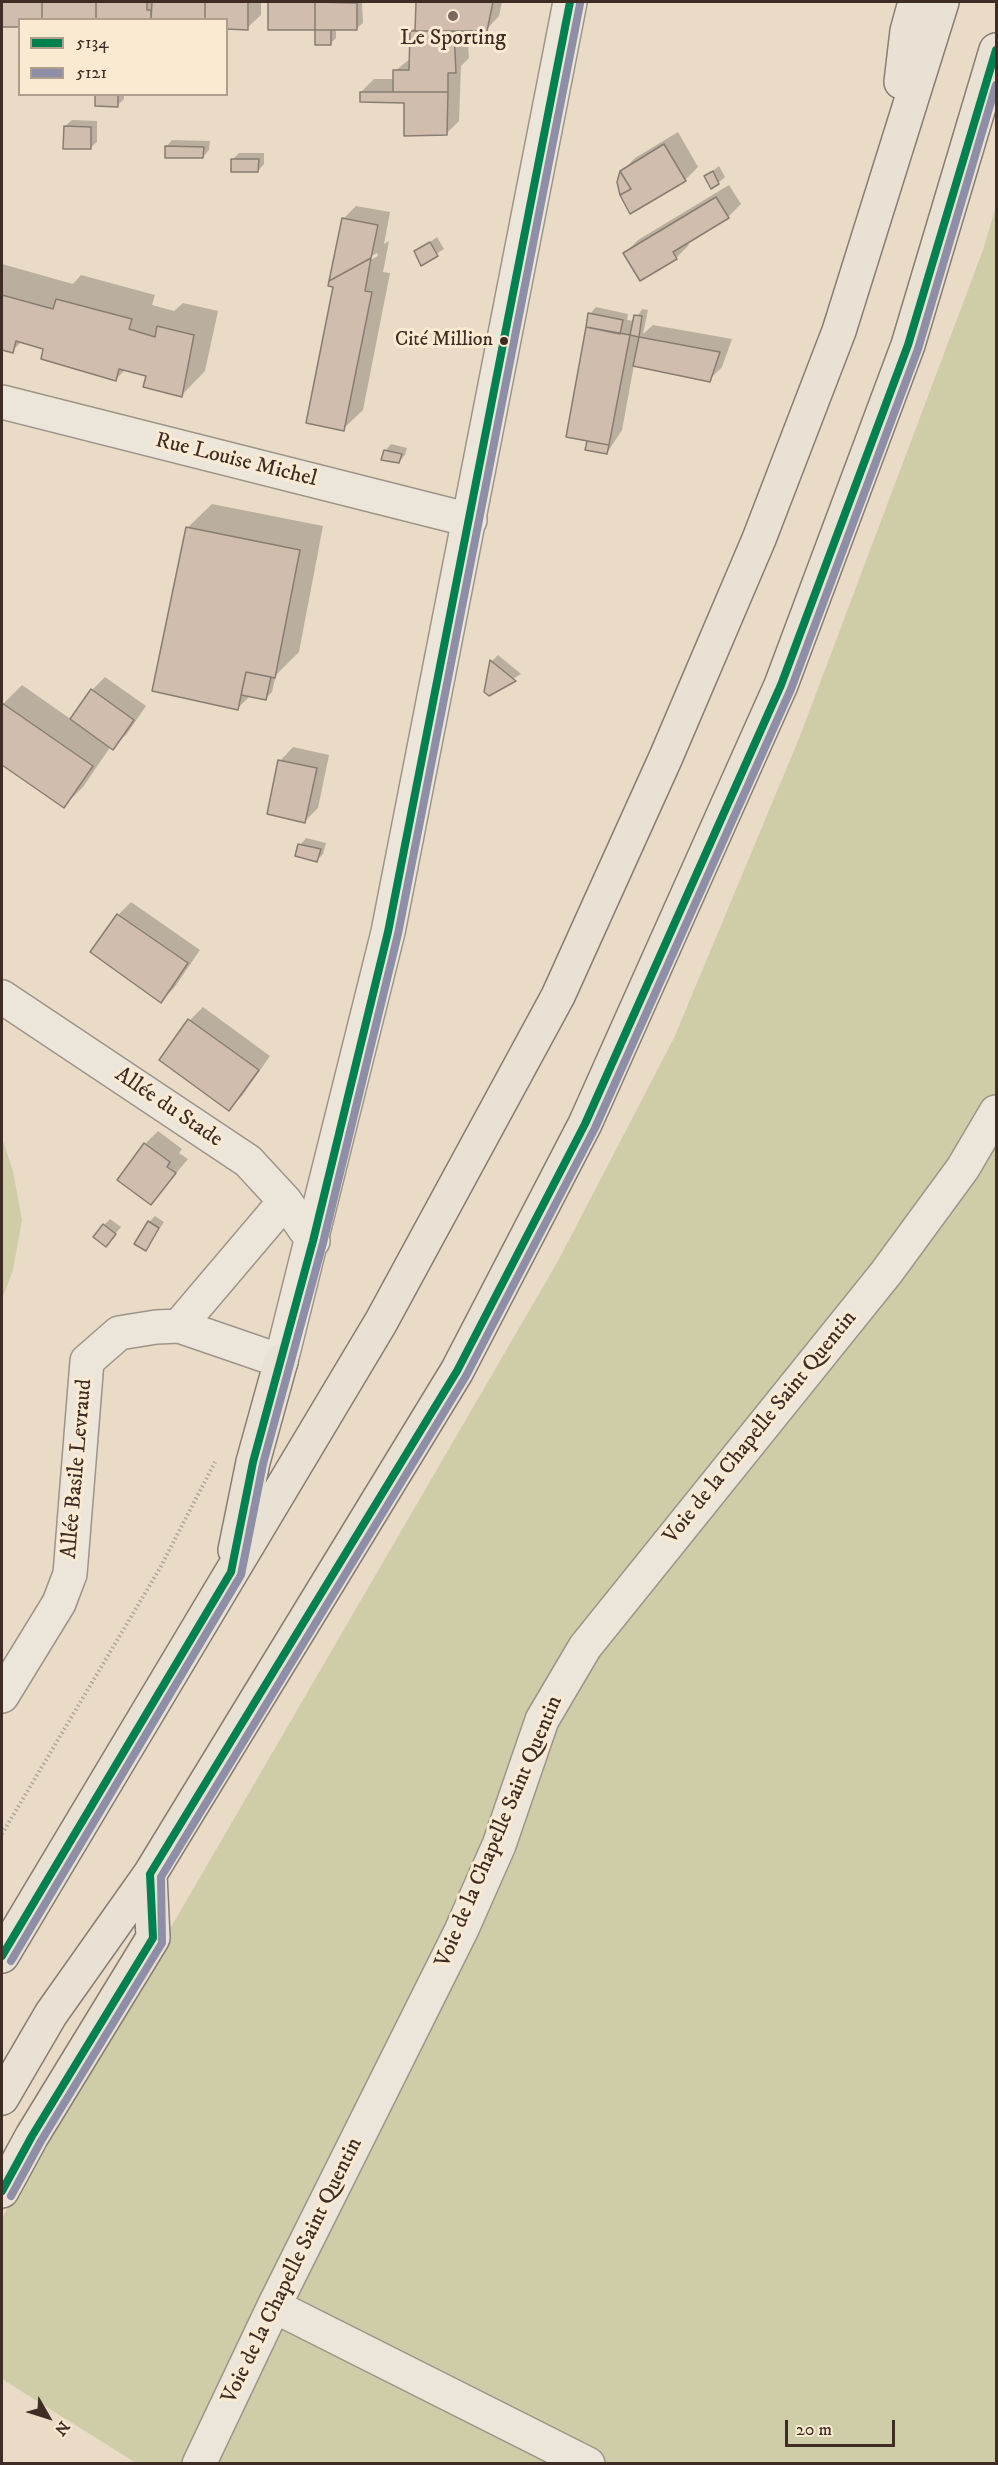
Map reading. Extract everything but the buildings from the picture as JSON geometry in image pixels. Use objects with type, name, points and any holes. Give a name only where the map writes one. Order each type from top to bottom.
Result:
[{"type":"main road","points":[[891,167],[907,31],[915,2]]},
{"type":"main road","points":[[2,1956],[381,1322],[558,996],[666,758],[759,539],[839,331],[942,2]]},
{"type":"main road","points":[[2,2098],[51,2014],[150,1875],[457,1371],[585,1124],[781,686],[908,345],[996,50]]},
{"type":"main road","points":[[231,1572],[253,1462],[281,1361]]},
{"type":"main road","points":[[2,2191],[32,2136],[153,1938],[150,1875]]},
{"type":"street","points":[[281,1361],[313,1241],[388,932],[570,2]]},
{"type":"street","name":"Rue Louise Michel","points":[[2,402],[470,520]]},
{"type":"street","name":"Allée du Stade","points":[[2,997],[248,1161],[285,1201],[313,1241]]},
{"type":"street","name":"Voie de la Chapelle Saint Quentin","points":[[199,2463],[274,2306],[461,1931],[499,1845],[542,1720],[585,1647],[886,1273],[963,1168],[996,1112]]},
{"type":"street","points":[[179,1326],[285,1201]]},
{"type":"street","name":"Allée Basile Levraud","points":[[2,1696],[59,1603],[70,1574],[87,1361],[119,1333],[179,1326],[281,1361]]},
{"type":"street","points":[[274,2306],[588,2463]]},
{"type":"path","points":[[2,1834],[160,1569],[220,1452]]},
{"type":"shaded area","points":[[996,206],[996,2463],[136,2463],[2,2379],[2,2218],[558,1261],[674,1038],[800,736],[983,250]]},
{"type":"shaded area","points":[[2,1138],[13,1171],[22,1220],[13,1270],[2,1299]]},
{"type":"transit line","name":"5134","points":[[2,1956],[231,1572],[253,1462],[313,1241],[388,932],[570,2]]},
{"type":"transit line","name":"5121","points":[[11,1961],[241,1575],[263,1464],[323,1243],[398,934],[580,4]]},
{"type":"transit line","name":"5134","points":[[2,2191],[32,2136],[153,1938],[150,1874],[457,1371],[585,1124],[781,685],[908,345],[996,50]]},
{"type":"transit line","name":"5121","points":[[11,2196],[41,2141],[162,1943],[161,1877],[466,1376],[595,1128],[791,689],[918,349],[996,85]]},
{"type":"place","name":"Le Sporting","points":[[453,16]]},
{"type":"place","name":"Cité Million","points":[[504,341]]}]
